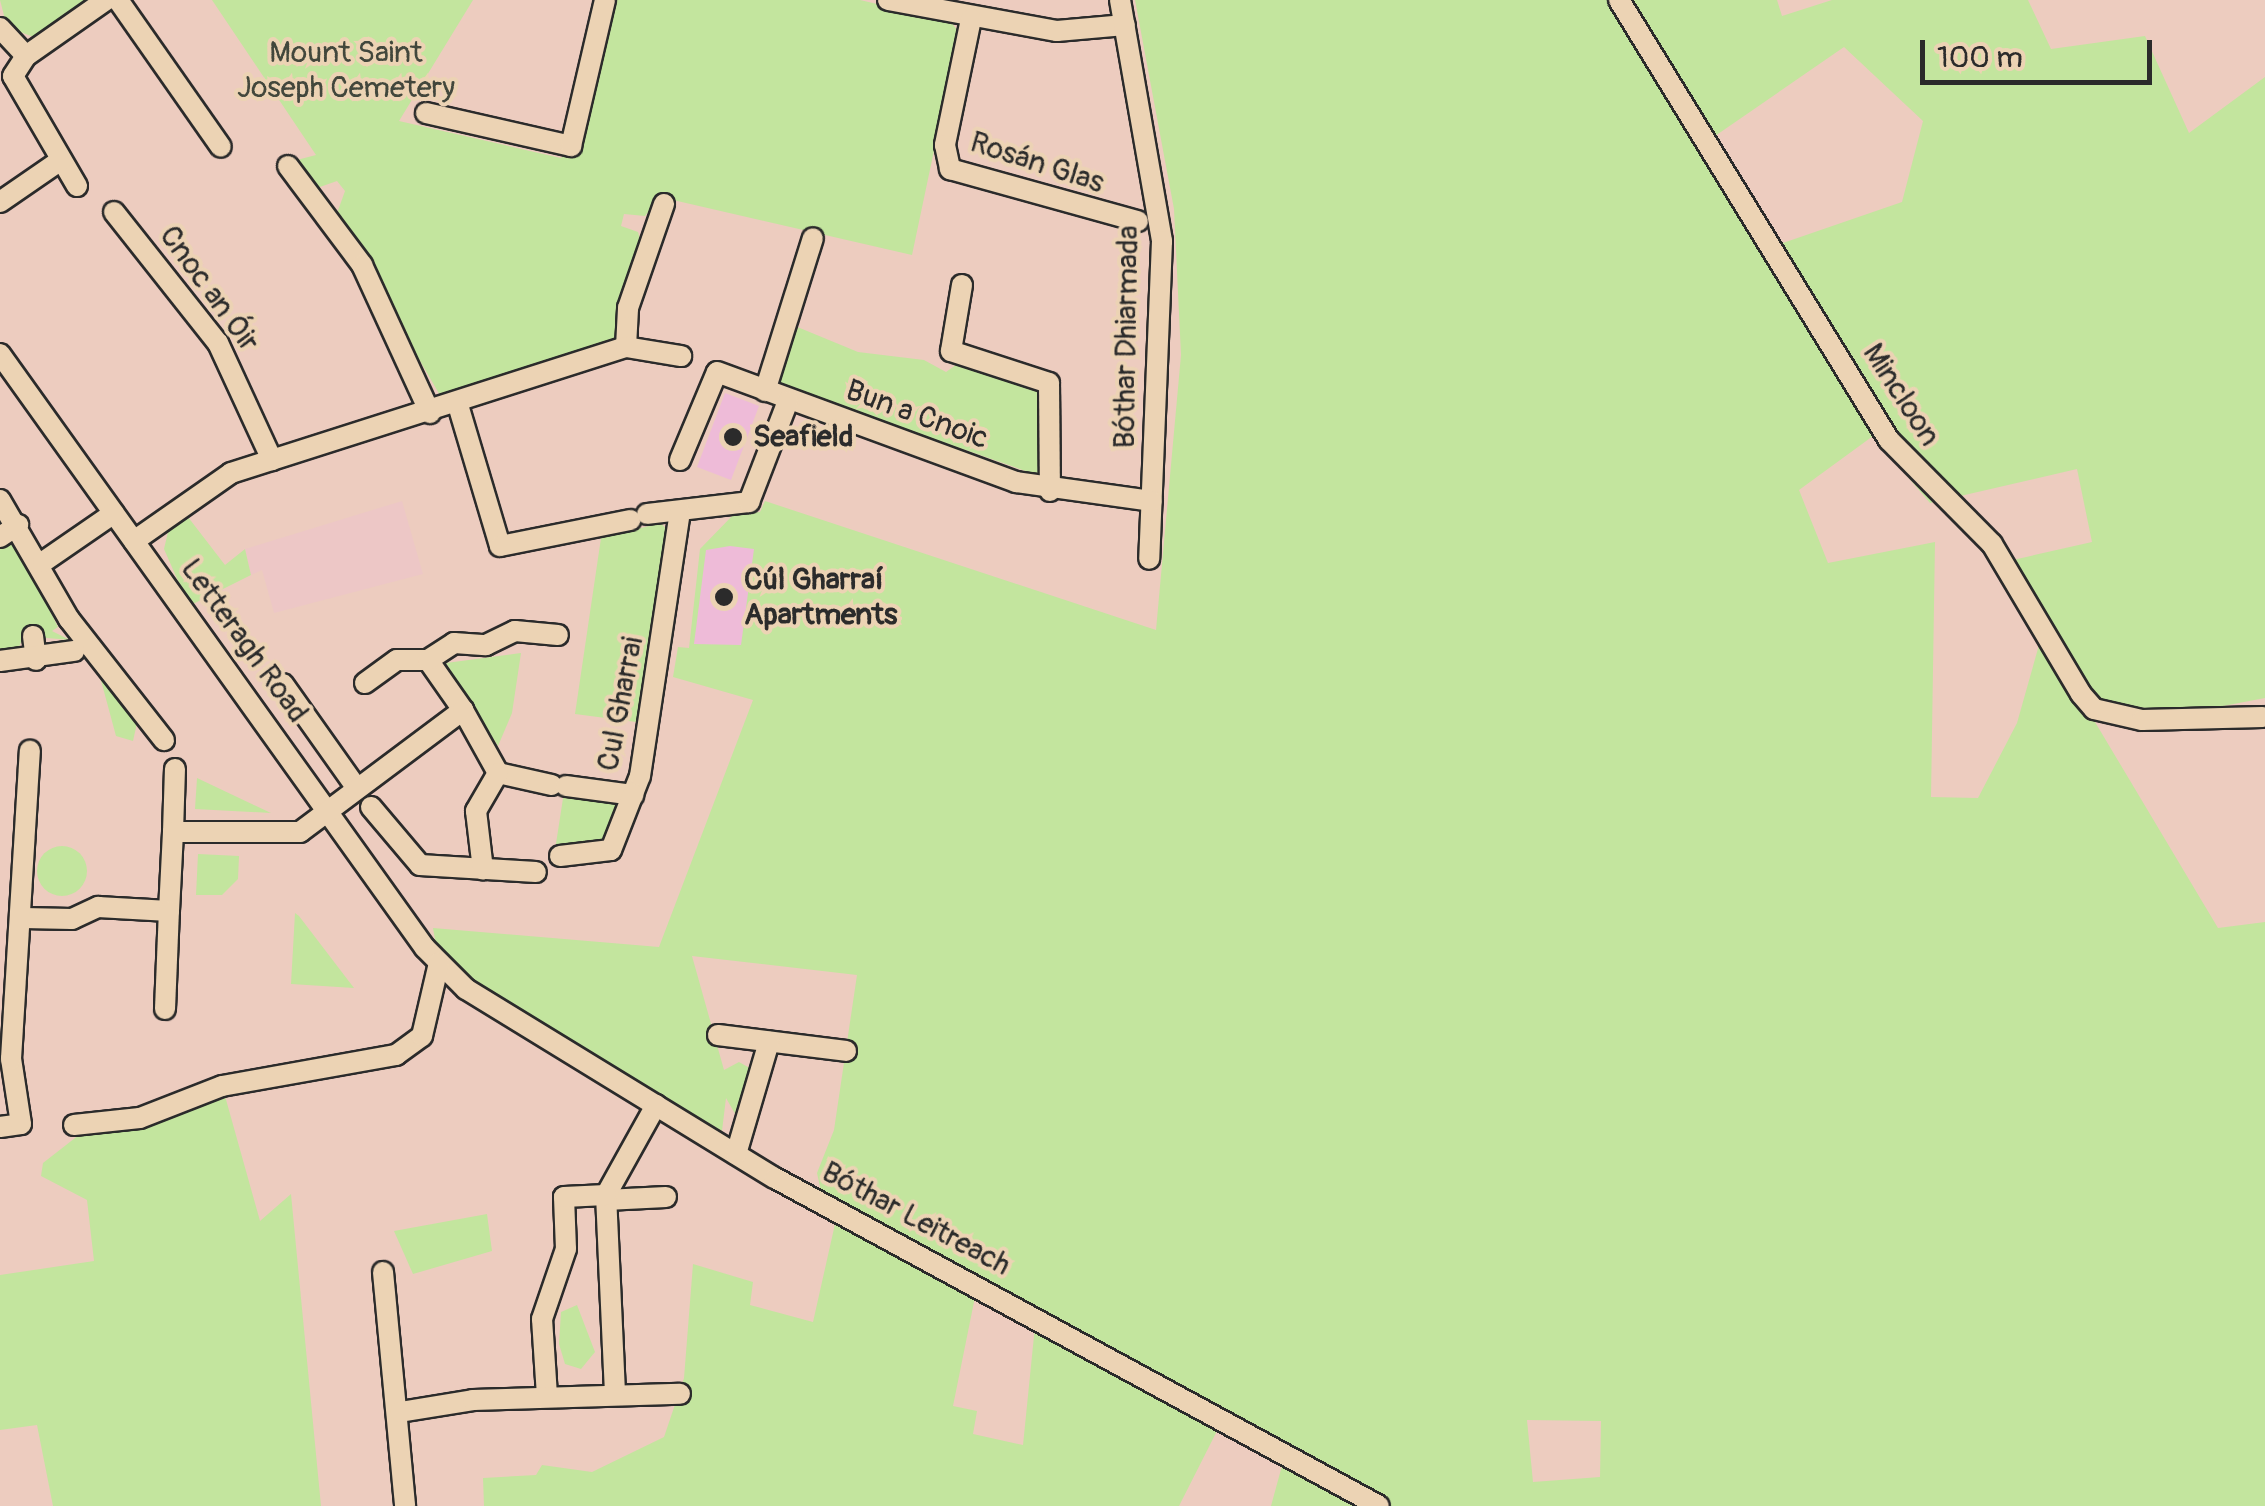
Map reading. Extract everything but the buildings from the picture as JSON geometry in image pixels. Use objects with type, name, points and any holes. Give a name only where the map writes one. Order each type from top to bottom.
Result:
[{"type":"street","points":[[77,186],[14,87],[26,56],[106,0]]},
{"type":"street","points":[[118,0],[221,147]]},
{"type":"street","points":[[426,113],[572,146],[605,0]]},
{"type":"street","points":[[888,0],[971,19],[1056,31],[1125,24]]},
{"type":"street","name":"Bóthar Dhiarmada","points":[[1120,0],[1160,223],[1149,559]]},
{"type":"street","name":"Mincloon","points":[[1619,0],[1889,440],[1992,544],[2080,694],[2094,709],[2142,720],[2263,717]]},
{"type":"street","name":"Rosán Glas","points":[[971,19],[945,145],[950,168],[1138,221]]},
{"type":"street","points":[[0,28],[26,56]]},
{"type":"street","points":[[0,202],[61,160]]},
{"type":"street","points":[[288,166],[362,265],[430,413]]},
{"type":"street","points":[[626,347],[628,308],[664,204]]},
{"type":"street","name":"Cnoc an Óir","points":[[114,212],[218,343],[272,460]]},
{"type":"street","points":[[765,391],[813,238]]},
{"type":"street","points":[[962,285],[951,351],[1041,375],[1051,386],[1050,491]]},
{"type":"street","points":[[134,541],[216,479],[272,460],[458,405],[626,347],[681,356]]},
{"type":"street","name":"Letteragh Road","points":[[0,354],[330,806],[438,964]]},
{"type":"street","name":"Bun a Cnoic","points":[[680,460],[709,378],[724,373],[788,401],[1050,491],[1152,501]]},
{"type":"street","points":[[458,405],[500,546],[753,498],[788,401]]},
{"type":"street","points":[[0,500],[9,531],[43,562],[69,619],[164,740]]},
{"type":"street","points":[[43,562],[114,512]]},
{"type":"street","name":"Cul Gharrai","points":[[560,856],[607,853],[633,795],[657,711],[680,512]]},
{"type":"street","points":[[365,684],[397,660],[428,660],[454,644],[486,645],[515,631],[558,635]]},
{"type":"street","points":[[33,636],[36,660]]},
{"type":"street","points":[[0,662],[36,660],[74,651]]},
{"type":"street","points":[[428,660],[463,710],[498,773],[559,786],[633,795]]},
{"type":"street","points":[[283,684],[356,786]]},
{"type":"street","points":[[173,832],[284,836],[463,710]]},
{"type":"street","points":[[0,1127],[20,1124],[11,1056],[23,918],[17,811],[30,752]]},
{"type":"street","points":[[166,1008],[176,769]]},
{"type":"street","points":[[484,870],[476,810],[498,773]]},
{"type":"street","points":[[372,807],[414,863],[536,872]]},
{"type":"street","points":[[23,918],[72,919],[98,907],[169,911]]},
{"type":"street","points":[[74,1126],[140,1118],[222,1086],[396,1055],[422,1036],[438,964]]},
{"type":"street","name":"Bóthar Leitreach","points":[[438,964],[486,1003],[736,1154],[1379,1506]]},
{"type":"street","points":[[718,1036],[846,1051]]},
{"type":"street","points":[[736,1154],[768,1042]]},
{"type":"street","points":[[615,1393],[606,1198],[656,1105]]},
{"type":"street","points":[[547,1396],[542,1319],[564,1262],[564,1196],[666,1198]]},
{"type":"street","points":[[382,1272],[390,1390],[400,1412],[405,1506]]},
{"type":"street","points":[[400,1412],[547,1396],[680,1394]]},
{"type":"shaded area","points":[[402,501],[423,574],[274,613],[262,570],[251,575],[245,549]]},
{"type":"green space","points":[[0,0],[93,0],[39,39],[7,27]]},
{"type":"green space","name":"Mount Saint Joseph Cemetery","points":[[212,0],[473,0],[399,121],[561,158],[584,140],[613,0],[860,0],[950,21],[959,32],[912,255],[660,197],[645,216],[624,214],[621,226],[638,232],[642,245],[615,341],[441,397],[336,216],[345,191],[337,181],[317,188],[293,161],[316,155]]},
{"type":"green space","points":[[1135,0],[1777,0],[1782,16],[1832,0],[2028,0],[2051,49],[2145,36],[2189,133],[2265,77],[2265,698],[2197,711],[2114,706],[2095,722],[2218,928],[2265,922],[2265,1506],[1391,1506],[822,1196],[817,1173],[834,1130],[857,975],[692,956],[724,1070],[739,1062],[755,1071],[738,1119],[726,1098],[722,1131],[494,1000],[437,951],[433,928],[659,947],[753,700],[673,677],[678,647],[689,648],[700,549],[734,514],[760,512],[765,501],[1156,630],[1181,355],[1174,209]],"holes":[[[1844,47],[1923,121],[1902,202],[1780,244],[1715,136]],[[1873,436],[1930,503],[2077,469],[2092,542],[1995,564],[2039,645],[2017,723],[1978,798],[1931,797],[1935,542],[1828,563],[1799,490]],[[1527,1420],[1601,1421],[1600,1477],[1533,1482]]]},
{"type":"green space","points":[[795,326],[858,352],[924,360],[946,372],[960,362],[1038,383],[1040,476],[778,385]]},
{"type":"green space","points":[[188,517],[225,565],[245,549],[251,575],[189,606],[164,549],[168,532]]},
{"type":"green space","points":[[661,523],[668,531],[644,723],[575,714],[601,538]]},
{"type":"green space","points":[[16,542],[58,627],[52,631],[70,640],[24,636],[15,655],[0,655],[0,544]]},
{"type":"green space","points":[[521,653],[512,713],[498,746],[446,663]]},
{"type":"green space","points":[[96,662],[137,723],[133,741],[116,736]]},
{"type":"green space","points":[[197,778],[271,813],[195,809]]},
{"type":"green space","points":[[564,792],[618,803],[604,846],[555,850]]},
{"type":"green space","points":[[62,846],[80,853],[87,871],[80,889],[62,896],[44,889],[37,871],[44,853]]},
{"type":"green space","points":[[198,854],[239,856],[238,879],[222,895],[196,895]]},
{"type":"green space","points":[[295,913],[299,916],[354,988],[291,984]]},
{"type":"green space","points":[[225,1096],[260,1221],[291,1194],[321,1506],[53,1506],[37,1425],[0,1430],[0,1275],[94,1261],[87,1200],[41,1176],[43,1163],[84,1131],[147,1126]]},
{"type":"green space","points":[[487,1214],[492,1251],[413,1274],[394,1231]]},
{"type":"green space","points":[[835,1224],[975,1297],[953,1406],[977,1411],[973,1434],[1023,1445],[1035,1326],[1220,1425],[1179,1506],[484,1506],[483,1478],[536,1475],[542,1465],[592,1472],[664,1437],[684,1378],[693,1264],[753,1282],[750,1305],[813,1322]]},
{"type":"green space","points":[[577,1305],[595,1352],[581,1369],[565,1364],[559,1344],[561,1312]]},
{"type":"green space","points":[[1283,1462],[1362,1506],[1271,1506]]},
{"type":"place","name":"Seafield","points":[[733,437]]},
{"type":"place","name":"Cúl Gharraí Apartments","points":[[724,597]]}]
